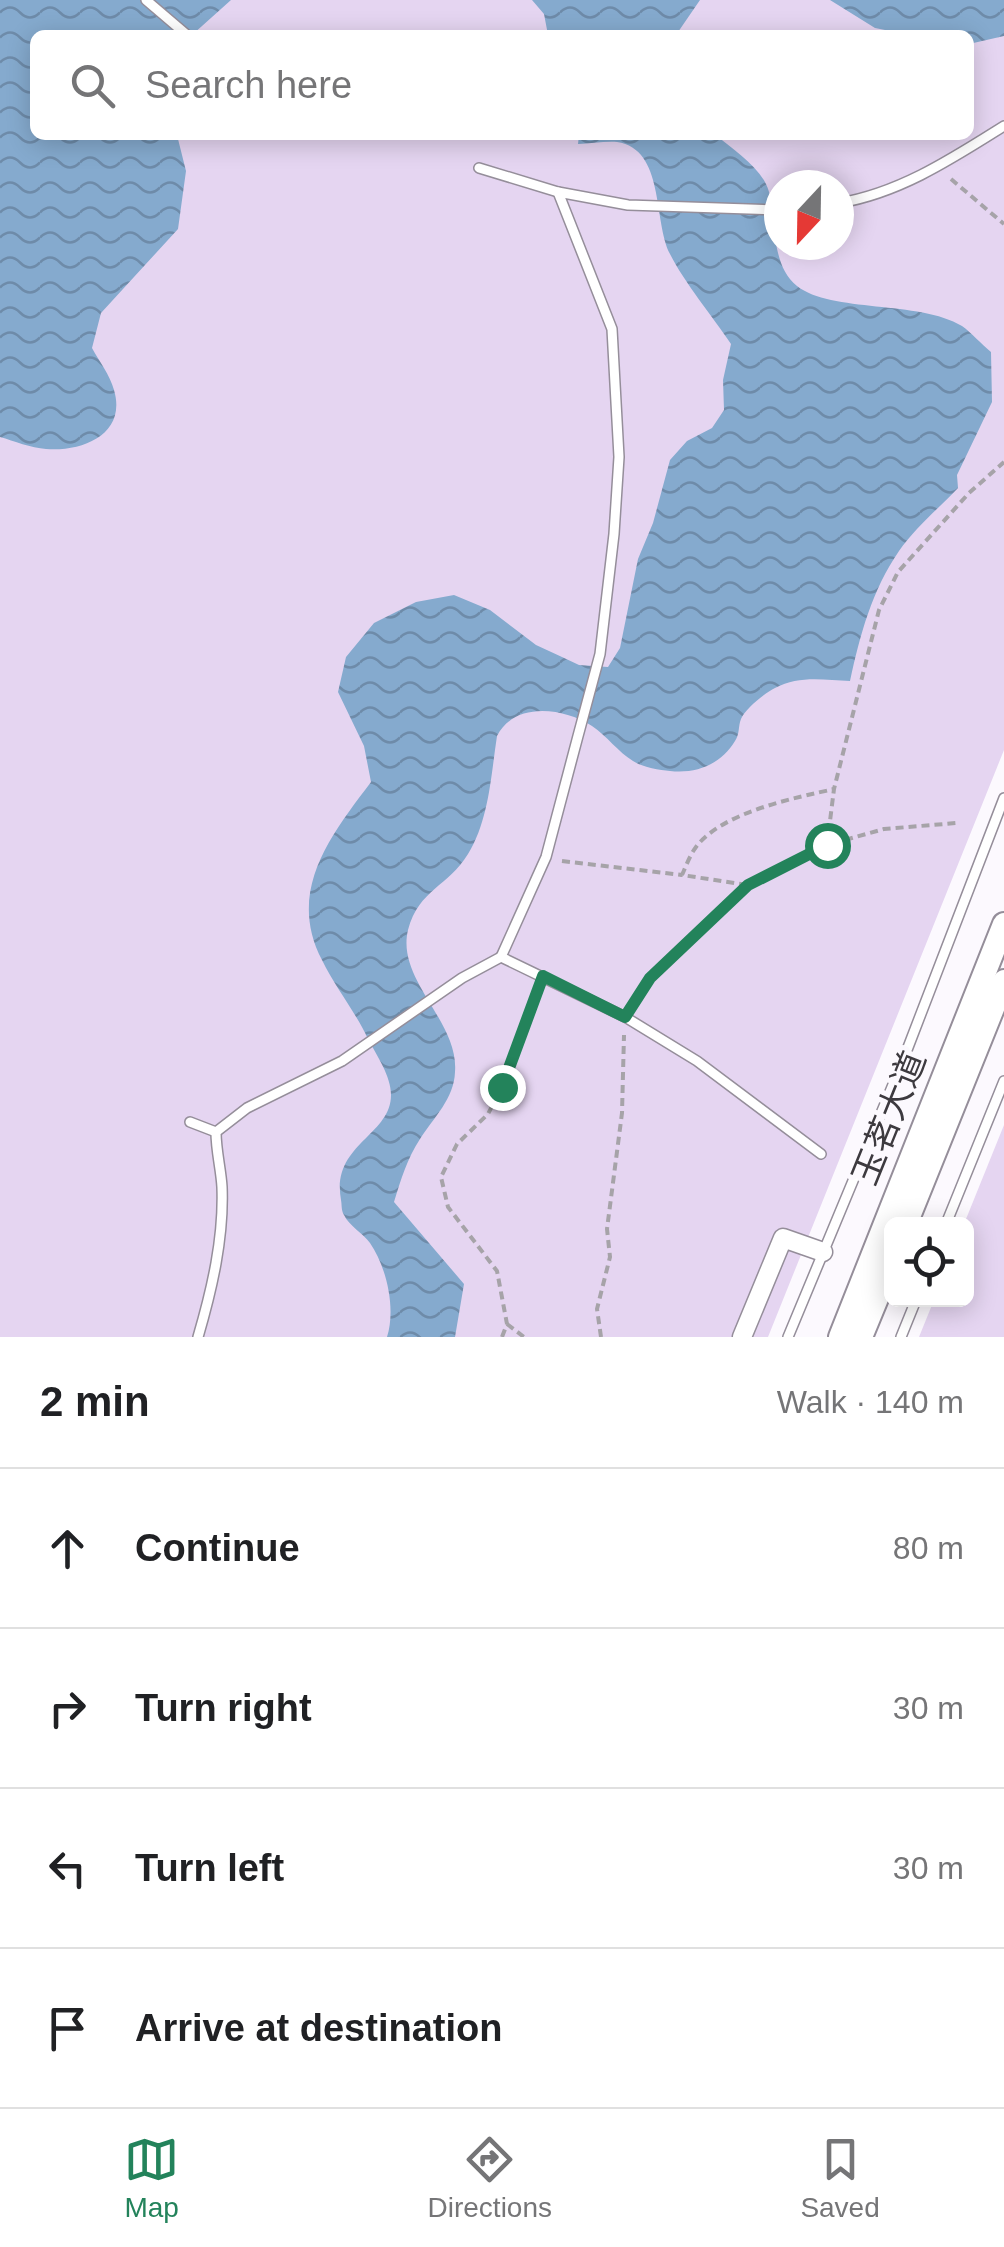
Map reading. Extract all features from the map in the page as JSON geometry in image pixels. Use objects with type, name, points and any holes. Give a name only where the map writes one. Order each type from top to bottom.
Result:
[{"type":"street","name":"玉茗大道","points":[[840,1337],[1004,924]]},
{"type":"street","name":"玉茗大道","points":[[909,1217],[1004,981]]},
{"type":"street","points":[[742,1337],[783,1238],[823,1252]]},
{"type":"street","points":[[861,1337],[884,1281]]},
{"type":"lane","points":[[146,0],[181,30]]},
{"type":"lane","points":[[854,200],[938,168],[1004,126]]},
{"type":"lane","points":[[479,168],[558,192],[628,205],[764,210]]},
{"type":"lane","points":[[216,1132],[248,1108],[342,1061],[442,992],[502,957],[546,857],[600,654],[619,456],[612,329],[558,192]]},
{"type":"lane","points":[[788,1337],[902,1063],[1004,798]]},
{"type":"lane","points":[[502,957],[625,1017],[697,1061],[821,1154]]},
{"type":"lane","points":[[949,1217],[1004,1082]]},
{"type":"lane","points":[[190,1122],[216,1132]]},
{"type":"lane","points":[[198,1337],[220,1239],[222,1185],[216,1132]]},
{"type":"lane","points":[[901,1337],[913,1307]]},
{"type":"path","points":[[938,168],[1004,224]]},
{"type":"path","points":[[827,845],[834,789],[879,610],[898,572],[969,493],[1004,462]]},
{"type":"path","points":[[682,875],[698,844],[725,824],[777,802],[834,789]]},
{"type":"path","points":[[601,1337],[598,1309],[610,1257],[608,1229],[622,1113],[625,1017],[650,978],[748,885],[827,845],[884,829],[956,823]]},
{"type":"path","points":[[546,857],[585,866],[748,885]]},
{"type":"path","points":[[502,1337],[507,1324],[497,1272],[448,1207],[442,1177],[457,1144],[488,1114],[543,976]]},
{"type":"path","points":[[507,1324],[524,1337]]},
{"type":"shaded area","points":[[0,0],[1004,0],[1004,750],[768,1337],[0,1337]]},
{"type":"shaded area","points":[[1004,1125],[1004,1337],[919,1337],[931,1307],[974,1307],[974,1217],[967,1217]]},
{"type":"water","points":[[0,0],[231,0],[198,30],[30,30],[30,140],[178,140],[186,171],[178,229],[101,313],[92,348],[114,390],[114,418],[108,429],[87,443],[60,449],[0,437]]},
{"type":"water","points":[[532,0],[700,0],[679,30],[547,30],[544,14]]},
{"type":"water","points":[[830,0],[1004,0],[1004,36],[974,43],[974,30],[875,28]]},
{"type":"water","points":[[578,140],[722,140],[764,180],[764,260],[780,260],[797,286],[812,294],[923,313],[962,326],[991,352],[992,402],[957,475],[958,488],[905,543],[881,581],[850,681],[802,680],[775,688],[743,715],[737,738],[723,756],[690,771],[646,767],[622,753],[592,726],[554,712],[516,717],[497,736],[488,797],[475,841],[460,865],[419,905],[408,930],[411,966],[448,1035],[455,1072],[447,1099],[411,1154],[394,1202],[464,1284],[455,1337],[387,1337],[391,1314],[385,1276],[370,1243],[343,1213],[340,1181],[352,1153],[382,1121],[388,1109],[390,1088],[379,1059],[322,960],[312,935],[309,911],[311,887],[328,843],[371,782],[364,746],[338,692],[346,657],[374,623],[416,602],[454,595],[490,610],[536,645],[579,665],[608,667],[620,648],[638,559],[653,523],[670,460],[687,441],[712,428],[724,410],[723,380],[731,344],[670,254],[655,188],[643,158],[632,147],[617,142],[578,144]]},
{"type":"route","points":[[502,1087],[543,976],[625,1017],[650,978],[748,885],[827,845]]}]
